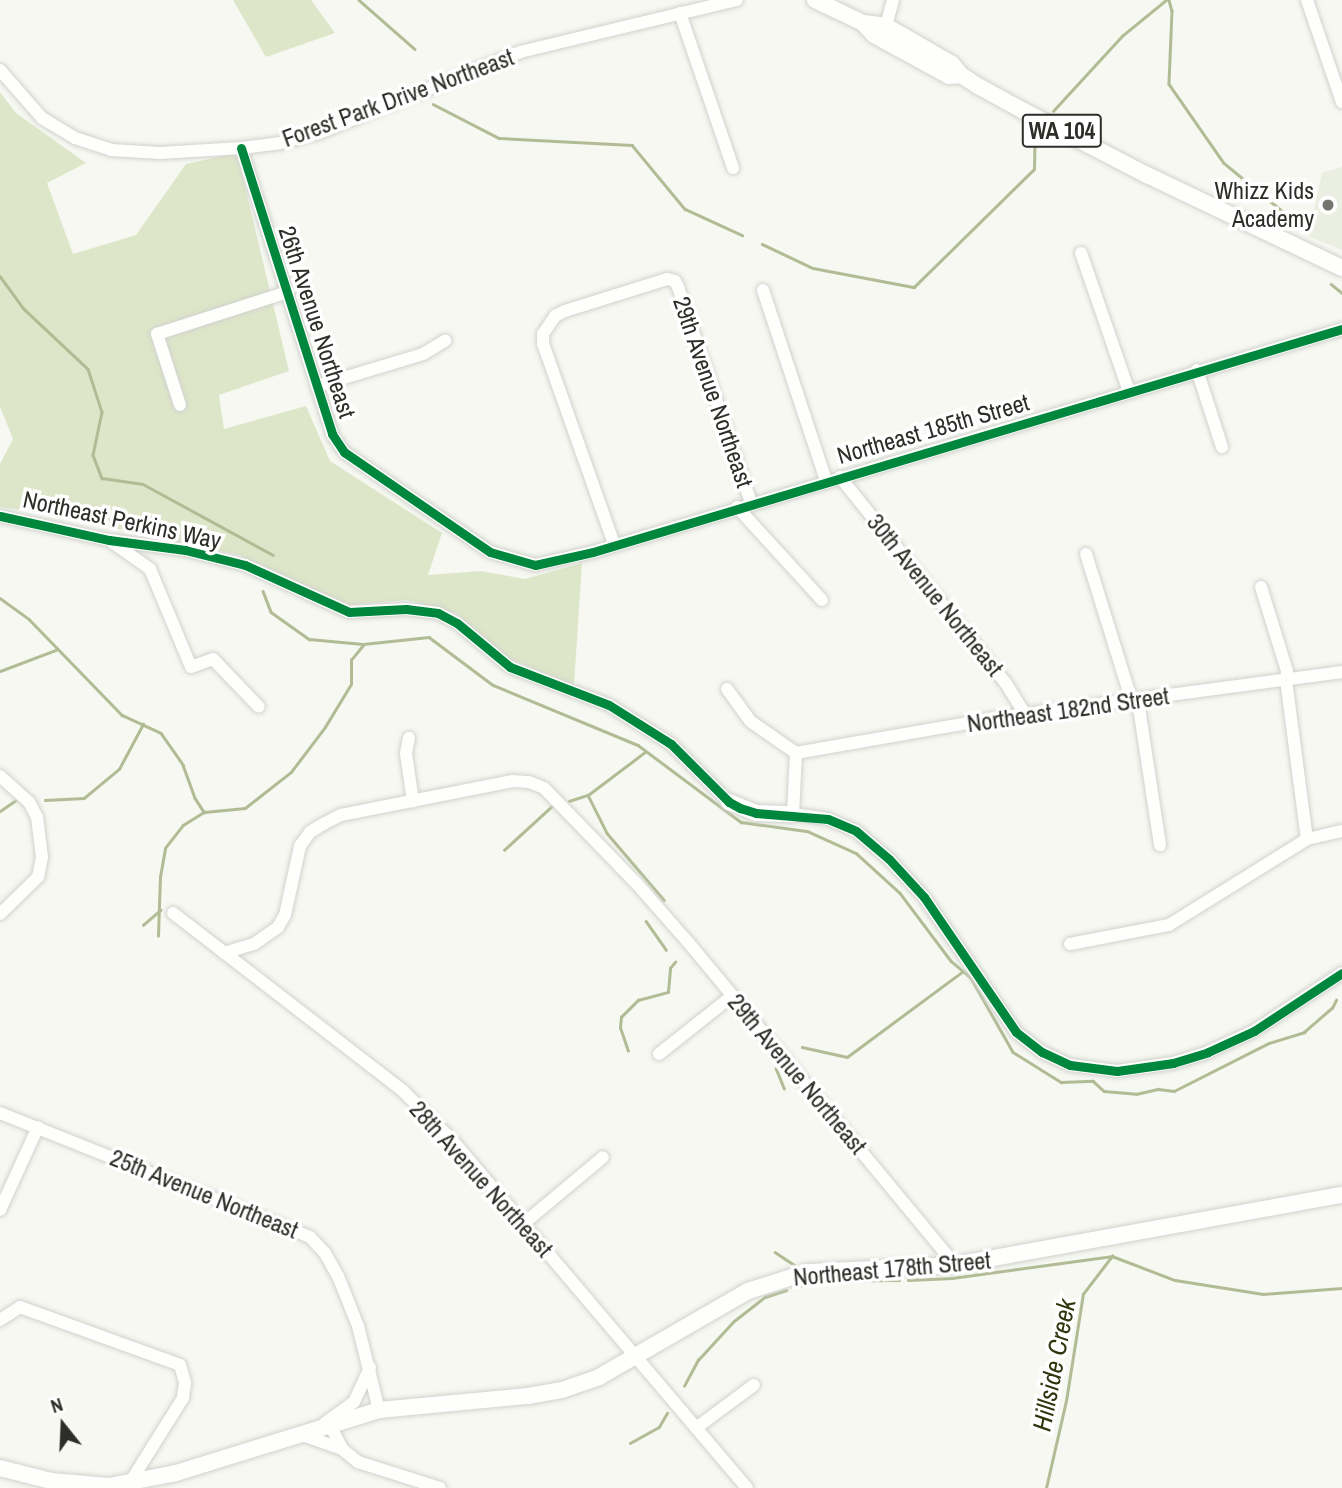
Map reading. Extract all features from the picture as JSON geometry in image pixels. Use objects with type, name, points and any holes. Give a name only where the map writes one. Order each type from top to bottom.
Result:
[{"type":"main road","name":"WA 104","points":[[815,0],[863,23],[886,26],[952,64],[961,75],[1147,176],[1342,268]]},
{"type":"main road","name":"WA 104","points":[[863,23],[873,35],[949,76],[961,75]]},
{"type":"main road","name":"Northeast Perkins Way","points":[[729,802],[756,813],[793,814]]},
{"type":"main road","name":"Northeast 178th Street","points":[[0,1468],[51,1481],[109,1486],[176,1473],[379,1410],[562,1390],[600,1377],[708,1313],[774,1281],[836,1269],[955,1265],[1036,1253],[1342,1195]]},
{"type":"street","name":"Forest Park Drive Northeast","points":[[0,69],[42,118],[75,138],[111,150],[160,153],[241,148],[280,144],[319,133],[520,52],[737,0]]},
{"type":"street","points":[[886,26],[892,0]]},
{"type":"street","points":[[1307,0],[1341,94]]},
{"type":"street","points":[[680,13],[733,168]]},
{"type":"street","name":"26th Avenue Northeast","points":[[241,148],[332,434],[355,463],[491,552],[535,565]]},
{"type":"street","points":[[1082,253],[1129,392]]},
{"type":"street","name":"29th Avenue Northeast","points":[[614,544],[543,344],[548,325],[565,311],[667,279],[674,281],[751,503]]},
{"type":"street","points":[[763,290],[826,481]]},
{"type":"street","points":[[180,405],[157,334],[288,292]]},
{"type":"street","name":"Northeast 185th Street","points":[[535,565],[1342,329]]},
{"type":"street","points":[[317,386],[423,354],[445,341]]},
{"type":"street","points":[[1198,370],[1222,447]]},
{"type":"street","name":"30th Avenue Northeast","points":[[840,477],[1005,682],[1026,715]]},
{"type":"street","name":"29th Avenue Northeast","points":[[737,507],[822,600]]},
{"type":"street","name":"Northeast Perkins Way","points":[[0,516],[109,540],[185,550],[244,565],[349,612],[406,609],[438,613],[457,623],[510,667],[609,705],[671,744],[729,802]]},
{"type":"street","points":[[109,540],[150,569],[191,667],[213,659],[259,708]]},
{"type":"street","points":[[1086,554],[1135,702],[1160,845]]},
{"type":"street","points":[[1261,587],[1287,671],[1307,839]]},
{"type":"street","name":"Northeast 182nd Street","points":[[796,753],[1026,715],[1342,672]]},
{"type":"street","points":[[727,689],[750,721],[796,753],[793,814],[828,819],[856,831],[889,859],[924,897],[1016,1031],[1042,1052],[1070,1065],[1117,1071],[1173,1063],[1208,1052],[1254,1031],[1342,973]]},
{"type":"street","points":[[409,737],[406,754],[412,801]]},
{"type":"street","points":[[0,776],[29,802],[37,817],[42,857],[38,877],[0,914]]},
{"type":"street","name":"29th Avenue Northeast","points":[[224,953],[254,944],[278,928],[285,915],[300,846],[310,832],[341,815],[513,781],[528,782],[544,788],[637,884],[955,1265]]},
{"type":"street","points":[[1070,944],[1169,925],[1307,839],[1342,831]]},
{"type":"street","name":"28th Avenue Northeast","points":[[173,913],[403,1091],[452,1140],[747,1488]]},
{"type":"street","points":[[659,1054],[732,996]]},
{"type":"street","name":"25th Avenue Northeast","points":[[0,1113],[310,1237],[325,1253],[338,1276],[358,1326],[379,1410]]},
{"type":"street","points":[[0,1210],[38,1127]]},
{"type":"street","points":[[523,1224],[603,1157]]},
{"type":"street","points":[[0,1320],[20,1307],[180,1365],[185,1383],[183,1398],[131,1481]]},
{"type":"street","points":[[370,1367],[354,1402],[323,1427],[342,1449],[358,1462],[440,1488]]},
{"type":"street","points":[[696,1428],[754,1385]]},
{"type":"street","points":[[300,1434],[342,1449]]},
{"type":"shaded area","name":"Whizz Kids Academy","points":[[1342,167],[1342,250],[1308,236],[1322,173]]},
{"type":"green space","points":[[233,0],[311,0],[335,33],[266,57]]},
{"type":"green space","points":[[0,92],[16,113],[86,163],[47,183],[73,254],[136,235],[186,164],[237,153],[289,371],[219,395],[224,429],[306,406],[330,461],[442,533],[428,575],[481,571],[525,579],[582,563],[574,685],[508,658],[456,613],[407,600],[349,605],[239,555],[49,514],[0,507],[0,464],[13,439],[0,407]]},
{"type":"waterway","points":[[359,0],[415,49]]},
{"type":"waterway","points":[[1053,111],[1122,36],[1166,0]]},
{"type":"waterway","points":[[1169,0],[1172,11],[1169,84],[1224,163],[1304,229]]},
{"type":"waterway","points":[[433,104],[499,138],[632,145],[685,209],[742,235]]},
{"type":"waterway","points":[[762,244],[813,268],[914,287],[1034,169],[1035,130]]},
{"type":"waterway","points":[[0,276],[23,308],[88,369],[102,412],[93,455],[102,478],[143,484],[273,555]]},
{"type":"waterway","points":[[1331,284],[1342,293]]},
{"type":"waterway","points":[[263,591],[271,612],[309,639],[363,644],[429,637],[493,685],[638,745],[741,822],[807,831],[856,853],[900,893],[951,961],[971,978],[1013,1052],[1061,1082],[1093,1081],[1104,1091],[1136,1094],[1158,1089],[1174,1091],[1269,1043],[1304,1032],[1332,1008],[1336,1000]]},
{"type":"waterway","points":[[0,598],[29,619],[122,715],[161,733],[183,765],[195,798],[204,812],[245,808],[291,772],[325,727],[351,684],[351,660],[363,645]]},
{"type":"waterway","points":[[0,671],[56,650]]},
{"type":"waterway","points":[[45,800],[84,798],[119,769],[143,724]]},
{"type":"waterway","points":[[569,801],[588,795],[645,752]]},
{"type":"waterway","points":[[588,795],[607,833],[664,900]]},
{"type":"waterway","points":[[0,811],[15,801]]},
{"type":"waterway","points":[[504,850],[551,807]]},
{"type":"waterway","points":[[158,936],[160,877],[165,848],[183,825],[204,812]]},
{"type":"waterway","points":[[143,925],[160,910]]},
{"type":"waterway","points":[[646,921],[666,950]]},
{"type":"waterway","points":[[628,1051],[620,1028],[621,1017],[638,1000],[668,992],[670,968],[675,962]]},
{"type":"waterway","points":[[802,1047],[847,1057],[962,972]]},
{"type":"waterway","points":[[776,1068],[784,1088]]},
{"type":"waterway","points":[[775,1252],[797,1267]]},
{"type":"waterway","name":"Hillside Creek","points":[[908,1280],[952,1278],[1112,1256]]},
{"type":"waterway","name":"Hillside Creek","points":[[1046,1488],[1066,1401],[1083,1294],[1112,1256],[1175,1280],[1263,1294],[1342,1288]]},
{"type":"waterway","points":[[801,1286],[816,1281],[899,1280]]},
{"type":"waterway","points":[[684,1386],[698,1360],[734,1321],[765,1297],[786,1290]]},
{"type":"waterway","points":[[630,1443],[659,1427],[667,1413]]},
{"type":"cycle path","points":[[241,148],[332,434],[344,452],[490,552],[535,565],[593,552],[1342,329]]},
{"type":"cycle path","points":[[0,516],[109,540],[185,550],[245,565],[349,612],[406,609],[438,613],[457,623],[510,667],[609,705],[671,744],[729,802],[740,808],[756,813],[828,819],[856,831],[889,859],[924,897],[1016,1032],[1042,1052],[1070,1065],[1117,1071],[1173,1063],[1208,1052],[1254,1031],[1342,973]]},
{"type":"place","name":"Whizz Kids Academy","points":[[1328,205]]}]
